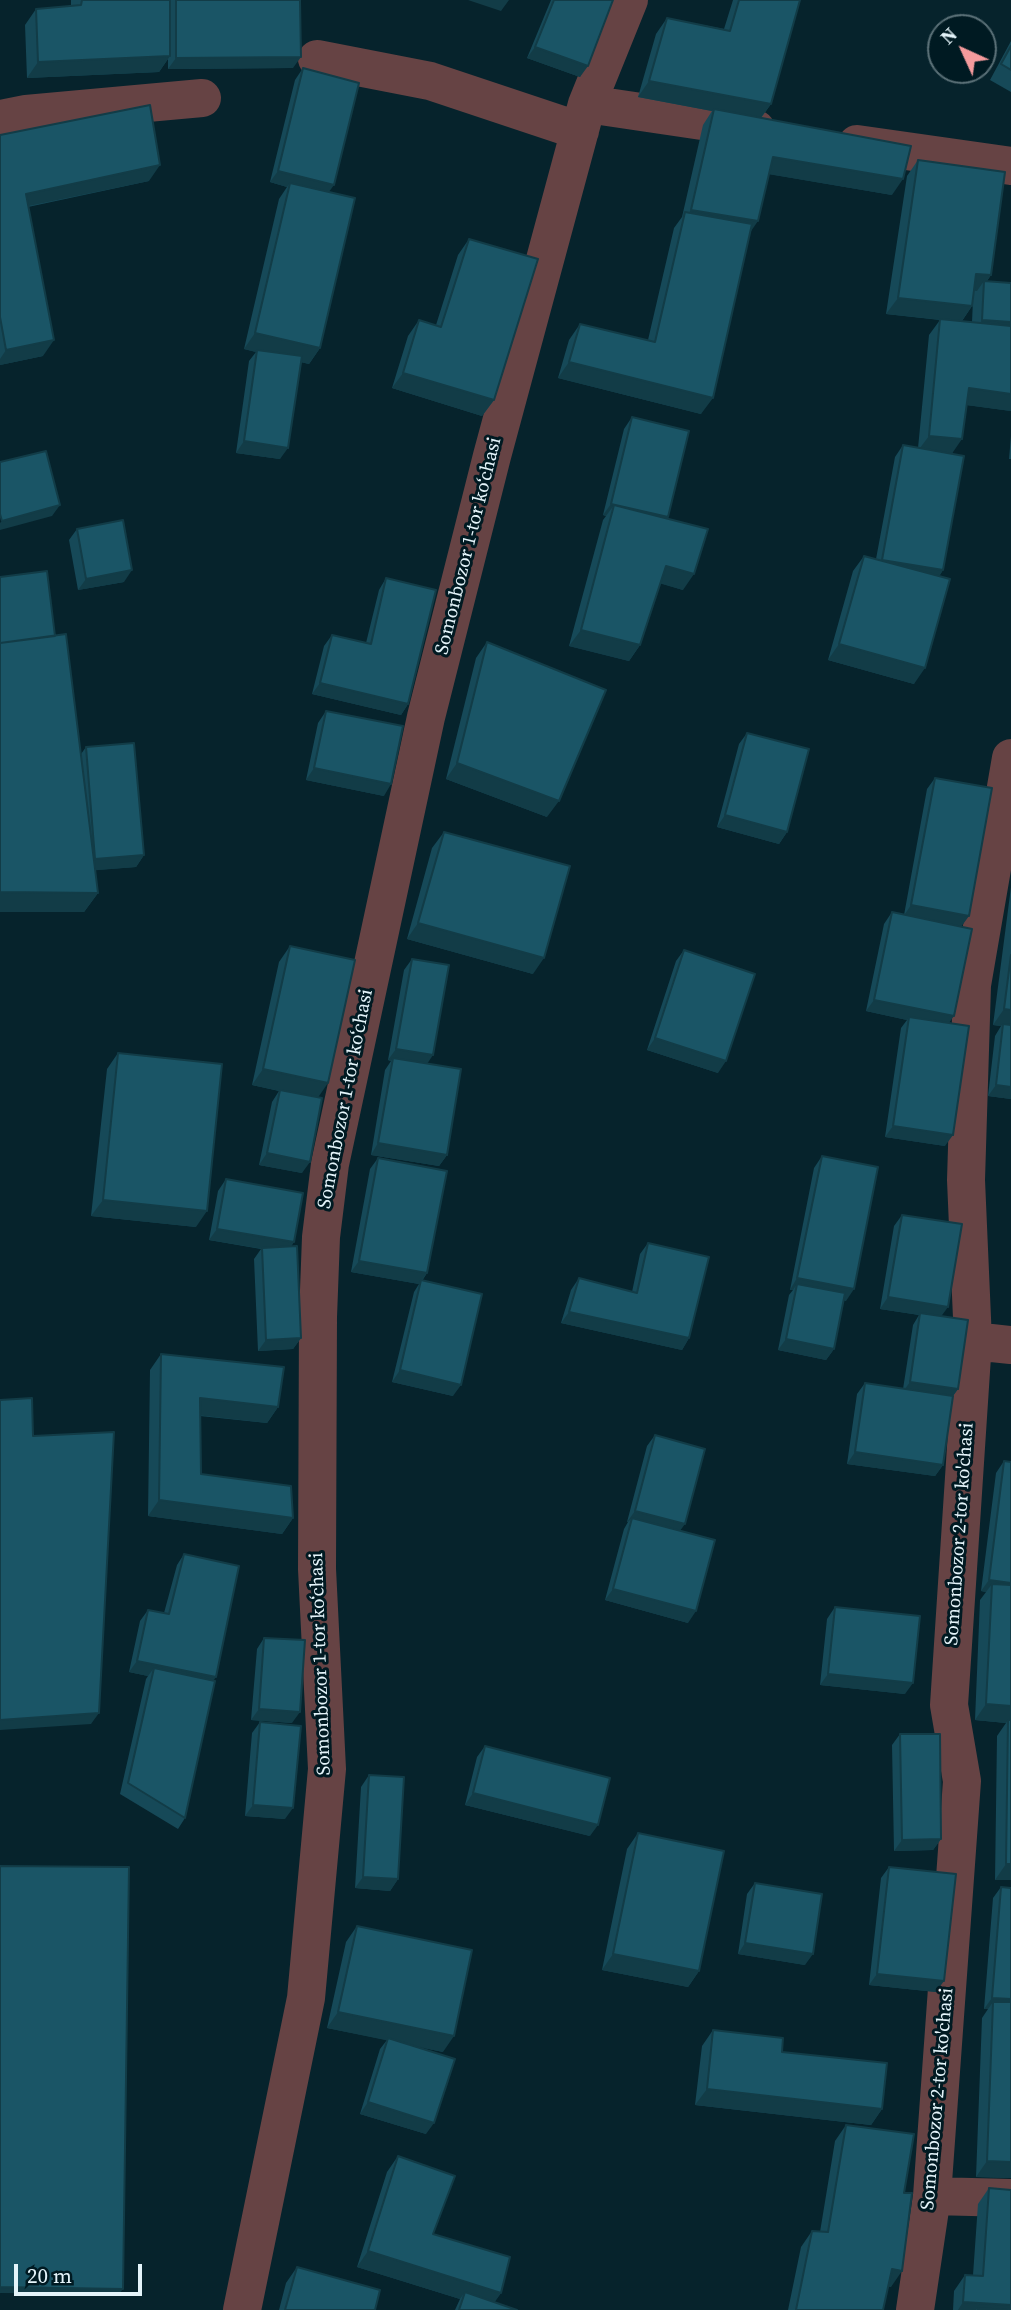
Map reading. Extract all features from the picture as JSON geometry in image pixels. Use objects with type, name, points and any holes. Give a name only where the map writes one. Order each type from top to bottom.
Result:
[{"type":"street","name":"Somonbozor 1-tor koʻchasi","points":[[242,2310],[306,1997],[327,1769],[317,1569],[318,1317],[321,1237],[330,1164],[429,704],[492,456],[584,118],[629,0]]},
{"type":"street","points":[[317,59],[430,81],[584,118],[806,136],[1011,166]]},
{"type":"street","points":[[0,119],[26,114],[202,98]]},
{"type":"street","name":"Somonbozor 2-tor ko'chasi","points":[[915,2310],[932,2196],[962,1781],[949,1705],[973,1341],[966,1180],[972,985],[1010,767]]},
{"type":"street","points":[[973,1341],[1011,1345]]},
{"type":"street","points":[[932,2196],[1011,2198]]},
{"type":"building","points":[[82,0],[170,0],[170,56],[38,62],[36,9],[81,5]]},
{"type":"building","points":[[176,0],[300,0],[301,57],[176,58]]},
{"type":"building","points":[[554,0],[613,0],[588,66],[535,47]]},
{"type":"building","points":[[739,0],[800,0],[771,104],[649,81],[667,18],[730,31]]},
{"type":"building","points":[[1011,46],[1011,70],[1001,64]]},
{"type":"building","points":[[303,68],[359,83],[334,185],[278,171]]},
{"type":"building","points":[[150,105],[160,165],[26,194],[54,340],[6,350],[0,317],[0,135]]},
{"type":"building","points":[[714,109],[911,146],[903,179],[773,157],[758,221],[691,210]]},
{"type":"building","points":[[918,160],[1005,172],[991,275],[976,274],[972,306],[898,298]]},
{"type":"building","points":[[290,183],[355,198],[320,348],[255,333]]},
{"type":"building","points":[[685,212],[752,224],[713,398],[569,362],[580,324],[655,342]]},
{"type":"building","points":[[469,239],[538,259],[494,400],[403,373],[419,320],[441,327]]},
{"type":"building","points":[[984,281],[1011,283],[1011,322],[982,320]]},
{"type":"building","points":[[940,319],[1011,326],[1011,394],[969,388],[962,439],[929,436]]},
{"type":"building","points":[[257,350],[302,356],[288,448],[244,441]]},
{"type":"building","points":[[632,417],[689,431],[668,517],[611,504]]},
{"type":"building","points":[[903,445],[964,456],[943,570],[882,560]]},
{"type":"building","points":[[46,451],[60,505],[2,521],[0,462]]},
{"type":"building","points":[[614,505],[708,529],[694,574],[666,566],[640,645],[581,630]]},
{"type":"building","points":[[123,520],[132,570],[86,579],[77,529]]},
{"type":"building","points":[[864,556],[950,579],[925,668],[839,644]]},
{"type":"building","points":[[47,571],[55,636],[0,643],[0,577]]},
{"type":"building","points":[[386,578],[436,590],[408,704],[320,683],[332,635],[371,644]]},
{"type":"building","points":[[66,634],[98,893],[0,892],[0,643]]},
{"type":"building","points":[[487,642],[606,690],[559,801],[457,763]]},
{"type":"building","points":[[326,711],[403,726],[391,784],[314,768]]},
{"type":"building","points":[[747,733],[809,749],[787,832],[725,815]]},
{"type":"building","points":[[134,743],[144,855],[95,859],[86,747]]},
{"type":"building","points":[[935,778],[992,788],[969,916],[911,905]]},
{"type":"building","points":[[444,832],[570,866],[544,958],[418,923]]},
{"type":"building","points":[[892,912],[972,929],[954,1016],[874,1000]]},
{"type":"building","points":[[290,946],[355,960],[328,1083],[263,1069]]},
{"type":"building","points":[[684,950],[755,974],[726,1061],[655,1038]]},
{"type":"building","points":[[1011,955],[1011,1010],[1004,1009]]},
{"type":"building","points":[[412,959],[449,965],[433,1055],[396,1049]]},
{"type":"building","points":[[909,1017],[969,1026],[953,1135],[893,1126]]},
{"type":"building","points":[[1003,1024],[1011,1025],[1011,1087],[996,1085]]},
{"type":"building","points":[[118,1053],[222,1064],[207,1211],[103,1200]]},
{"type":"building","points":[[393,1058],[461,1069],[447,1155],[378,1143]]},
{"type":"building","points":[[280,1090],[322,1098],[310,1162],[267,1153]]},
{"type":"building","points":[[822,1156],[878,1167],[854,1289],[797,1278]]},
{"type":"building","points":[[378,1158],[447,1171],[427,1273],[359,1261]]},
{"type":"building","points":[[226,1179],[303,1193],[294,1242],[217,1229]]},
{"type":"building","points":[[902,1215],[962,1224],[948,1307],[888,1297]]},
{"type":"building","points":[[648,1243],[709,1257],[689,1338],[569,1312],[579,1278],[637,1293]]},
{"type":"building","points":[[297,1246],[301,1338],[266,1340],[262,1248]]},
{"type":"building","points":[[421,1280],[482,1294],[461,1385],[400,1370]]},
{"type":"building","points":[[797,1284],[845,1293],[834,1349],[786,1339]]},
{"type":"building","points":[[920,1313],[968,1320],[958,1389],[910,1382]]},
{"type":"building","points":[[161,1354],[284,1367],[278,1407],[200,1398],[201,1474],[291,1486],[293,1518],[159,1500]]},
{"type":"building","points":[[865,1383],[953,1396],[943,1465],[855,1452]]},
{"type":"building","points":[[32,1398],[33,1436],[114,1432],[99,1713],[0,1720],[0,1400]]},
{"type":"building","points":[[655,1435],[705,1449],[685,1524],[635,1511]]},
{"type":"building","points":[[1004,1461],[1011,1462],[1011,1583],[989,1580]]},
{"type":"building","points":[[632,1518],[715,1540],[696,1611],[613,1589]]},
{"type":"building","points":[[184,1554],[239,1566],[216,1677],[137,1661],[148,1610],[169,1614]]},
{"type":"building","points":[[992,1584],[1011,1585],[1011,1706],[986,1704]]},
{"type":"building","points":[[835,1607],[920,1616],[913,1683],[828,1674]]},
{"type":"building","points":[[264,1638],[305,1640],[300,1712],[259,1709]]},
{"type":"building","points":[[154,1668],[215,1681],[185,1818],[128,1783]]},
{"type":"building","points":[[1008,1720],[1011,1720],[1011,1864],[1006,1864]]},
{"type":"building","points":[[260,1722],[301,1726],[293,1808],[253,1805]]},
{"type":"building","points":[[900,1734],[940,1734],[941,1839],[902,1840]]},
{"type":"building","points":[[485,1746],[610,1778],[598,1825],[473,1793]]},
{"type":"building","points":[[369,1775],[404,1777],[398,1879],[363,1877]]},
{"type":"building","points":[[638,1833],[724,1851],[699,1971],[613,1954]]},
{"type":"building","points":[[0,1866],[129,1867],[123,2289],[0,2287]]},
{"type":"building","points":[[889,1867],[956,1874],[944,1981],[877,1974]]},
{"type":"building","points":[[755,1883],[822,1894],[813,1954],[745,1943]]},
{"type":"building","points":[[1001,1887],[1011,1888],[1011,1999],[992,1998]]},
{"type":"building","points":[[357,1926],[472,1950],[454,2036],[338,2012]]},
{"type":"building","points":[[993,2002],[1011,2002],[1011,2162],[987,2161]]},
{"type":"building","points":[[713,2030],[783,2038],[782,2052],[887,2063],[882,2109],[707,2089]]},
{"type":"building","points":[[388,2038],[455,2059],[434,2123],[368,2102]]},
{"type":"building","points":[[846,2125],[914,2134],[904,2193],[912,2193],[902,2271],[892,2269],[883,2310],[796,2310],[812,2231],[828,2232]]},
{"type":"building","points":[[398,2156],[455,2176],[433,2234],[510,2257],[501,2293],[368,2251]]},
{"type":"building","points":[[989,2188],[1011,2190],[1011,2305],[963,2302],[965,2275],[983,2276]]},
{"type":"building","points":[[297,2267],[380,2290],[375,2310],[285,2310]]},
{"type":"building","points":[[465,2292],[517,2310],[459,2310]]}]
